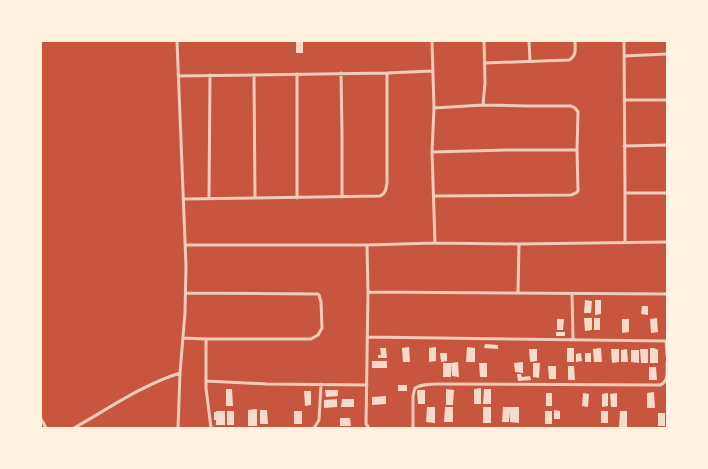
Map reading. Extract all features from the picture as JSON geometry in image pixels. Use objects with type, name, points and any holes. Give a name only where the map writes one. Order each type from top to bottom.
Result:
[{"type":"street","points":[[177,41],[186,292],[178,428]]},
{"type":"street","points":[[432,41],[434,108],[432,152],[435,243]]},
{"type":"street","points":[[483,105],[485,62],[484,41]]},
{"type":"street","points":[[529,41],[530,61]]},
{"type":"street","points":[[485,62],[569,60],[573,58],[575,53],[575,41]]},
{"type":"street","points":[[624,41],[625,242]]},
{"type":"street","points":[[624,56],[667,54]]},
{"type":"street","points":[[178,76],[432,71]]},
{"type":"street","points":[[341,73],[342,197]]},
{"type":"street","points":[[183,199],[380,196],[385,193],[387,183],[387,73]]},
{"type":"street","points":[[297,74],[297,198]]},
{"type":"street","points":[[209,198],[210,75]]},
{"type":"street","points":[[254,75],[255,198]]},
{"type":"street","points":[[624,100],[667,100]]},
{"type":"street","points":[[434,108],[483,105],[571,106],[578,112],[578,191],[574,195],[434,196]]},
{"type":"street","points":[[624,146],[667,146]]},
{"type":"street","points":[[432,152],[577,150]]},
{"type":"street","points":[[625,193],[667,193]]},
{"type":"street","points":[[185,245],[667,242]]},
{"type":"street","points":[[518,292],[519,244]]},
{"type":"street","points":[[367,245],[368,292],[366,424],[369,428]]},
{"type":"street","points":[[183,338],[311,339],[318,335],[322,328],[321,302],[318,294],[186,292]]},
{"type":"street","points":[[368,292],[667,294]]},
{"type":"street","points":[[572,294],[573,339]]},
{"type":"street","points":[[367,337],[667,341],[667,356]]},
{"type":"street","points":[[206,339],[206,388],[211,428]]},
{"type":"street","points":[[413,428],[413,396],[415,388],[425,384],[660,385],[665,382],[667,362]]},
{"type":"street","points":[[74,428],[141,390],[168,377],[180,374]]},
{"type":"street","points":[[206,381],[267,384],[367,385]]},
{"type":"street","points":[[314,428],[319,420],[321,384]]},
{"type":"street","points":[[41,420],[46,428]]},
{"type":"building","points":[[296,41],[303,41],[303,53],[296,53]]},
{"type":"building","points":[[585,300],[592,301],[591,313],[584,313]]},
{"type":"building","points":[[595,300],[601,300],[601,314],[595,315]]},
{"type":"building","points":[[642,306],[648,306],[648,315],[641,314]]},
{"type":"building","points":[[584,318],[592,318],[592,330],[585,331]]},
{"type":"building","points":[[594,318],[600,318],[600,330],[594,330]]},
{"type":"building","points":[[657,318],[658,332],[651,333],[650,319]]},
{"type":"building","points":[[557,319],[564,319],[563,330],[557,330]]},
{"type":"building","points":[[622,319],[629,319],[629,332],[622,333]]},
{"type":"building","points":[[556,332],[565,332],[565,336],[556,336]]},
{"type":"building","points":[[485,344],[498,345],[498,349],[484,348]]},
{"type":"building","points":[[409,347],[410,362],[403,362],[402,348]]},
{"type":"building","points":[[436,347],[436,361],[429,362],[429,348]]},
{"type":"building","points":[[467,347],[475,348],[475,362],[466,362]]},
{"type":"building","points":[[380,348],[386,348],[387,358],[378,358],[378,355],[381,355]]},
{"type":"building","points":[[567,348],[574,348],[574,362],[567,362]]},
{"type":"building","points":[[601,348],[602,362],[594,362],[593,349]]},
{"type":"building","points":[[650,348],[658,350],[658,363],[650,363]]},
{"type":"building","points":[[529,349],[537,349],[537,361],[530,362]]},
{"type":"building","points":[[611,349],[619,349],[619,362],[612,363]]},
{"type":"building","points":[[627,349],[628,362],[621,362],[621,350]]},
{"type":"building","points":[[640,349],[648,349],[648,363],[641,363]]},
{"type":"building","points":[[631,350],[639,350],[639,363],[631,362]]},
{"type":"building","points":[[440,353],[447,353],[447,361],[441,362]]},
{"type":"building","points":[[581,353],[582,361],[576,362],[576,354]]},
{"type":"building","points":[[585,353],[591,353],[591,362],[585,362]]},
{"type":"building","points":[[372,361],[387,361],[387,368],[372,368]]},
{"type":"building","points":[[458,362],[459,377],[452,376],[451,363]]},
{"type":"building","points":[[523,362],[523,373],[515,372],[514,363]]},
{"type":"building","points":[[443,363],[451,363],[451,377],[443,377]]},
{"type":"building","points":[[479,363],[487,363],[487,377],[480,377]]},
{"type":"building","points":[[533,363],[540,363],[539,378],[533,377]]},
{"type":"building","points":[[548,366],[556,366],[556,379],[549,379]]},
{"type":"building","points":[[568,366],[574,366],[575,380],[568,380]]},
{"type":"building","points":[[649,367],[656,367],[657,380],[649,380]]},
{"type":"building","points":[[517,374],[521,374],[522,377],[530,376],[531,380],[518,381]]},
{"type":"building","points":[[398,385],[407,385],[407,391],[398,391]]},
{"type":"building","points":[[481,388],[481,404],[474,404],[474,389]]},
{"type":"building","points":[[226,389],[232,389],[233,406],[226,406]]},
{"type":"building","points":[[446,389],[454,390],[453,405],[446,405]]},
{"type":"building","points":[[484,389],[491,389],[491,404],[483,404]]},
{"type":"building","points":[[325,390],[338,390],[338,396],[326,397]]},
{"type":"building","points":[[417,390],[425,390],[425,404],[418,404]]},
{"type":"building","points":[[304,391],[311,391],[311,405],[305,406]]},
{"type":"building","points":[[654,392],[655,408],[647,408],[647,393]]},
{"type":"building","points":[[546,393],[552,393],[552,406],[546,406]]},
{"type":"building","points":[[583,393],[589,394],[588,407],[582,406]]},
{"type":"building","points":[[608,393],[608,406],[602,407],[602,394]]},
{"type":"building","points":[[617,393],[617,407],[611,407],[610,394]]},
{"type":"building","points":[[386,396],[386,404],[372,405],[372,397]]},
{"type":"building","points":[[337,399],[337,407],[324,408],[324,400]]},
{"type":"building","points":[[342,399],[354,399],[354,407],[341,407]]},
{"type":"building","points":[[427,407],[435,407],[435,423],[426,422]]},
{"type":"building","points":[[445,407],[453,407],[453,422],[444,422]]},
{"type":"building","points":[[483,407],[491,407],[491,423],[483,423]]},
{"type":"building","points":[[503,407],[519,407],[519,423],[510,422],[510,411],[509,422],[502,422]]},
{"type":"building","points":[[257,409],[257,426],[248,426],[248,410]]},
{"type":"building","points":[[260,410],[267,410],[268,424],[260,424]]},
{"type":"building","points":[[554,410],[560,411],[560,419],[554,419]]},
{"type":"building","points":[[225,411],[225,425],[216,425],[216,420],[214,420],[214,412]]},
{"type":"building","points":[[227,411],[234,411],[234,425],[227,425]]},
{"type":"building","points":[[294,411],[302,411],[302,424],[294,424]]},
{"type":"building","points":[[545,411],[552,411],[552,424],[545,424]]},
{"type":"building","points":[[601,411],[608,411],[608,423],[601,423]]},
{"type":"building","points":[[620,411],[627,411],[627,427],[619,427]]},
{"type":"building","points":[[658,413],[665,413],[665,426],[658,426]]},
{"type":"building","points":[[340,418],[350,418],[351,426],[340,426]]}]
